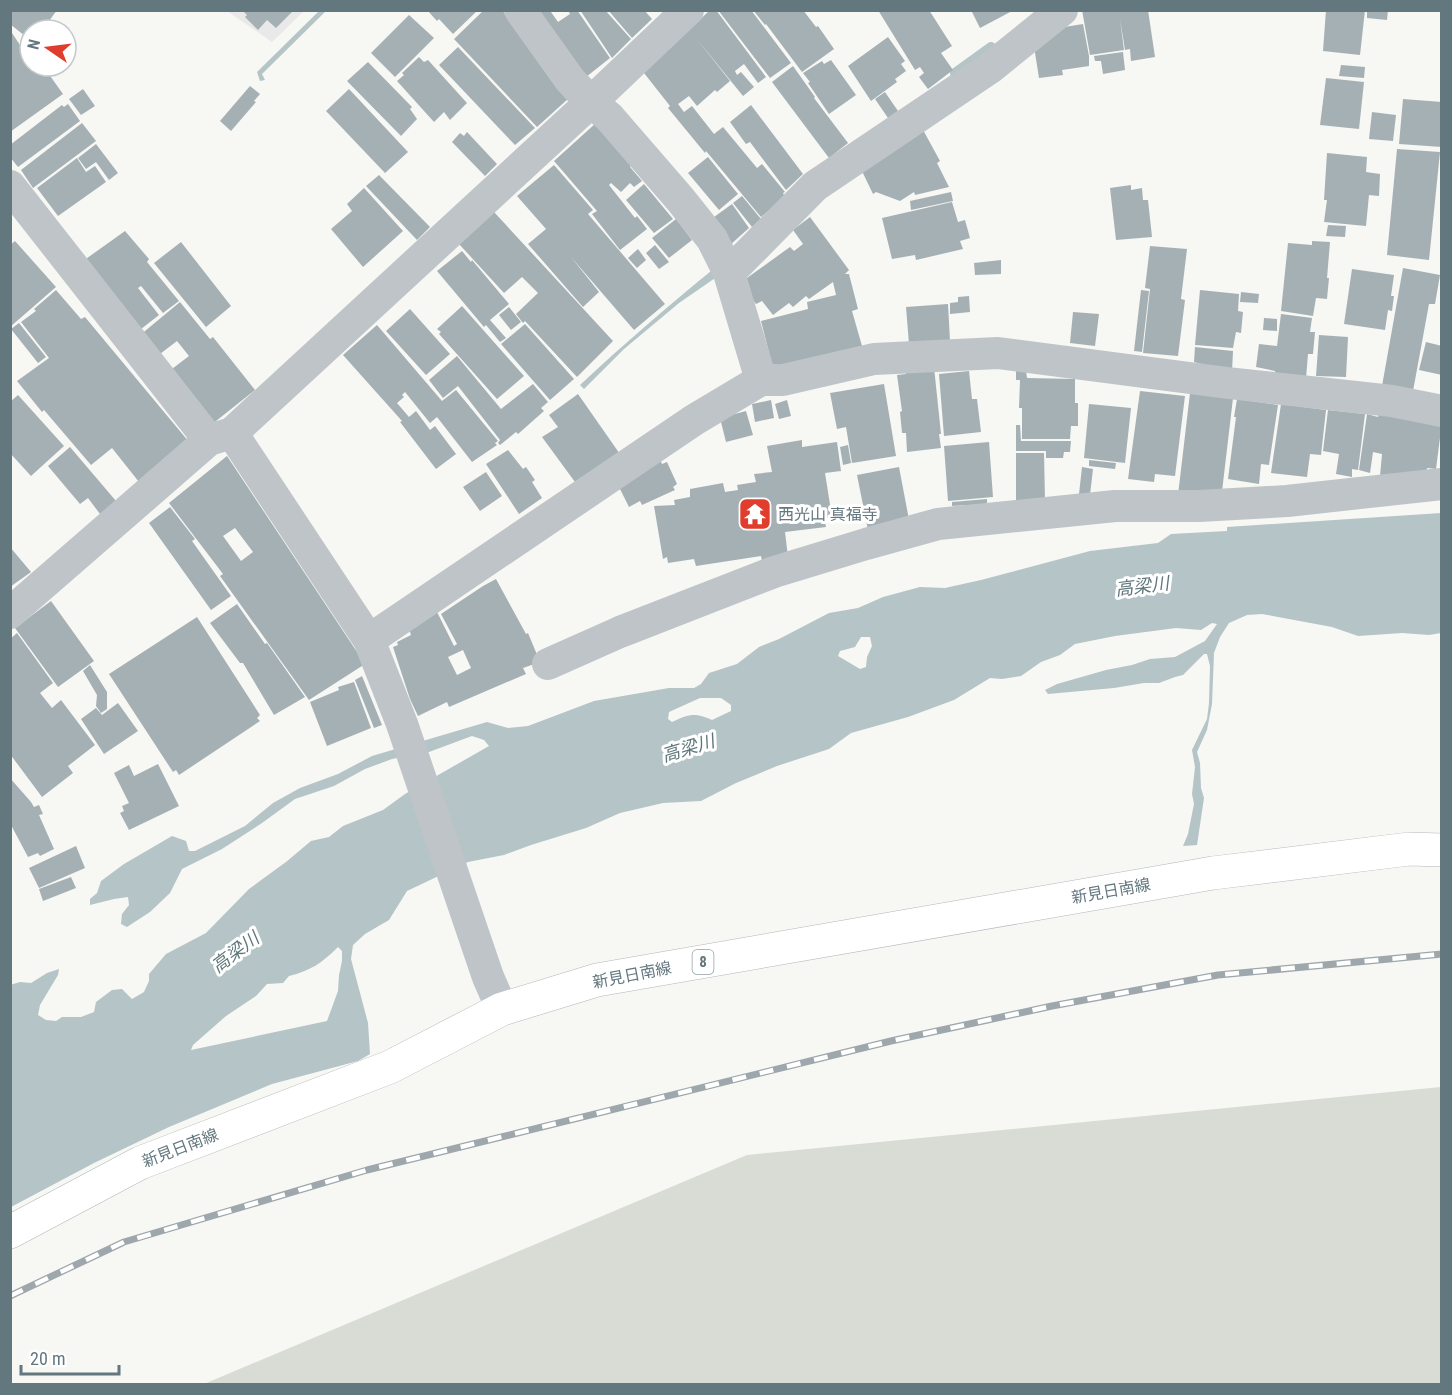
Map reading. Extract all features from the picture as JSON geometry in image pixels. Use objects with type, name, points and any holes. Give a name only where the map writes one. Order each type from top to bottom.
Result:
[{"type":"main road","name":"新見日南線","points":[[10,1232],[140,1163],[390,1067],[502,1009],[597,980],[1201,875],[1409,849],[1442,850]]},
{"type":"street","points":[[520,10],[570,80],[609,117],[712,239],[729,273],[761,380]]},
{"type":"street","points":[[10,613],[220,437],[591,102],[688,10]]},
{"type":"street","points":[[729,273],[815,186],[990,68],[1062,10]]},
{"type":"street","points":[[10,186],[220,437],[369,640],[402,724],[488,977],[502,1009]]},
{"type":"street","points":[[369,640],[694,420],[761,380],[783,380],[874,359],[998,353],[1392,401],[1442,411]]},
{"type":"street","points":[[548,664],[620,632],[774,572],[938,524],[1115,506],[1199,506],[1287,501],[1442,484]]},
{"type":"shaded area","points":[[227,11],[304,11],[272,42]]},
{"type":"shaded area","points":[[1441,1087],[1441,1384],[204,1384],[747,1155]]},
{"type":"water","points":[[319,11],[326,11],[262,74],[265,80],[260,81],[257,72]]},
{"type":"water","points":[[716,267],[721,274],[679,303],[624,349],[584,389],[580,385],[647,325]]},
{"type":"water","name":"高梁川","points":[[1441,513],[1441,633],[1358,636],[1332,627],[1262,614],[1247,615],[1229,623],[1214,653],[1212,704],[1207,730],[1197,752],[1204,798],[1197,845],[1183,846],[1194,804],[1192,794],[1195,767],[1192,750],[1207,719],[1209,703],[1210,666],[1207,654],[1204,654],[1183,675],[1159,683],[1048,694],[1045,690],[1057,684],[1106,670],[1150,659],[1175,657],[1205,641],[1217,624],[1212,623],[1201,630],[1176,628],[1075,644],[1060,655],[1041,662],[1021,676],[990,678],[954,700],[908,717],[851,733],[829,749],[777,766],[701,801],[663,803],[620,813],[586,828],[504,855],[468,862],[407,891],[389,920],[365,934],[353,945],[351,959],[368,1023],[370,1054],[358,1061],[272,1084],[169,1127],[11,1207],[10,985],[20,982],[31,983],[59,969],[58,975],[40,1005],[38,1015],[46,1020],[56,1021],[62,1017],[81,1017],[94,1012],[96,1002],[112,990],[122,989],[132,999],[144,992],[149,981],[149,974],[166,954],[206,933],[249,889],[311,841],[329,837],[343,826],[383,810],[405,794],[489,746],[484,740],[472,736],[429,752],[392,759],[365,769],[334,786],[295,799],[222,849],[182,869],[170,893],[150,912],[127,927],[121,924],[122,914],[129,905],[128,897],[90,905],[90,899],[97,893],[101,881],[124,864],[172,836],[186,841],[189,851],[195,851],[245,826],[273,803],[300,788],[338,774],[372,756],[487,722],[508,728],[528,726],[594,701],[669,688],[694,688],[701,684],[709,673],[737,664],[759,647],[829,613],[858,608],[883,597],[920,587],[945,588],[981,580],[1090,551],[1158,543],[1171,534],[1227,531],[1227,527]],"holes":[[[861,637],[870,637],[872,646],[866,667],[860,669],[838,656],[840,651],[855,647]],[[700,698],[721,698],[731,705],[731,711],[712,720],[692,715],[672,722],[668,719],[669,712]],[[338,947],[342,951],[338,991],[327,1021],[191,1050],[193,1045],[226,1016],[256,996],[267,984],[283,983],[289,976],[310,969]]]},
{"type":"building","points":[[10,10],[57,10],[51,18],[18,18],[18,30],[10,24]]},
{"type":"building","points":[[242,10],[294,10],[276,28],[267,20],[258,30],[245,17],[247,15]]},
{"type":"building","points":[[427,10],[478,10],[453,34]]},
{"type":"building","points":[[484,10],[502,10],[569,98],[537,127],[454,39]]},
{"type":"building","points":[[539,10],[554,10],[551,12],[558,22],[570,14],[568,10],[577,10],[610,58],[586,77]]},
{"type":"building","points":[[580,10],[605,10],[631,39],[612,58]]},
{"type":"building","points":[[608,10],[644,10],[652,19],[632,38]]},
{"type":"building","points":[[710,10],[716,10],[766,77],[758,83],[744,64],[735,71],[737,75],[741,72],[754,87],[743,96],[696,38],[730,81],[717,92],[715,90],[697,106],[689,96],[678,104],[684,112],[692,106],[714,134],[723,127],[757,168],[762,164],[785,192],[783,193],[785,197],[761,217],[668,108],[670,106],[644,73]]},
{"type":"building","points":[[718,10],[751,10],[791,63],[770,78]]},
{"type":"building","points":[[753,10],[803,10],[834,49],[802,72]]},
{"type":"building","points":[[878,10],[929,10],[952,46],[941,53],[953,70],[928,89],[919,77],[924,73],[920,67],[915,70]]},
{"type":"building","points":[[971,10],[1014,10],[980,28]]},
{"type":"building","points":[[1082,10],[1115,12],[1148,10],[1155,57],[1131,61],[1130,49],[1125,50],[1120,19],[1124,50],[1090,55]]},
{"type":"building","points":[[1326,10],[1365,10],[1360,55],[1323,51]]},
{"type":"building","points":[[1367,10],[1388,10],[1387,20],[1367,18]]},
{"type":"building","points":[[409,15],[434,38],[395,77],[371,53]]},
{"type":"building","points":[[1083,24],[1089,66],[1062,70],[1063,75],[1039,78],[1033,40],[1046,30]]},
{"type":"building","points":[[12,33],[18,42],[18,78],[52,78],[63,94],[10,132],[10,34]]},
{"type":"building","points":[[888,37],[905,61],[901,64],[906,71],[895,79],[897,82],[871,101],[848,66]]},
{"type":"building","points":[[458,47],[535,128],[515,145],[439,65]]},
{"type":"building","points":[[1123,52],[1125,70],[1103,74],[1101,61],[1095,61],[1094,56]]},
{"type":"building","points":[[419,57],[424,62],[428,60],[467,103],[450,120],[444,112],[434,122],[397,81]]},
{"type":"building","points":[[831,60],[856,95],[829,114],[803,73],[822,61],[824,64]]},
{"type":"building","points":[[368,62],[412,107],[410,109],[417,119],[401,136],[347,81]]},
{"type":"building","points":[[1341,65],[1365,67],[1364,78],[1339,76]]},
{"type":"building","points":[[793,66],[848,143],[829,158],[772,82]]},
{"type":"building","points":[[1326,78],[1364,82],[1359,129],[1320,125]]},
{"type":"building","points":[[250,86],[260,94],[231,131],[220,121]]},
{"type":"building","points":[[83,89],[95,106],[81,115],[69,99]]},
{"type":"building","points":[[349,89],[408,152],[385,173],[326,111]]},
{"type":"building","points":[[885,92],[898,111],[888,118],[875,99]]},
{"type":"building","points":[[1403,99],[1442,102],[1442,147],[1399,144]]},
{"type":"building","points":[[68,104],[80,121],[18,167],[10,157],[10,145],[62,105],[64,107]]},
{"type":"building","points":[[751,105],[803,174],[786,190],[750,142],[746,144],[730,122]]},
{"type":"building","points":[[1372,112],[1396,115],[1393,141],[1369,139]]},
{"type":"building","points":[[82,123],[96,141],[33,188],[21,170]]},
{"type":"building","points":[[596,123],[632,164],[630,167],[642,181],[634,187],[630,183],[621,192],[611,183],[609,185],[635,218],[637,216],[647,229],[620,250],[592,214],[597,211],[554,161]]},
{"type":"building","points":[[922,128],[940,161],[937,163],[949,187],[915,195],[914,192],[900,201],[876,192],[873,194],[860,167]]},
{"type":"building","points":[[467,132],[497,164],[485,176],[452,142],[460,133],[464,136]]},
{"type":"building","points":[[96,144],[118,173],[109,180],[96,162],[86,169],[78,158]]},
{"type":"building","points":[[1397,149],[1440,152],[1429,260],[1387,255]]},
{"type":"building","points":[[1327,153],[1367,157],[1366,172],[1380,174],[1379,196],[1369,195],[1366,226],[1324,222],[1327,200],[1324,200]]},
{"type":"building","points":[[708,157],[738,194],[719,210],[688,173]]},
{"type":"building","points":[[77,158],[86,172],[95,166],[106,182],[58,216],[37,188]]},
{"type":"building","points":[[554,165],[593,210],[588,214],[665,304],[634,330],[571,257],[599,292],[583,307],[528,244],[546,229],[517,196]]},
{"type":"building","points":[[379,175],[430,227],[417,240],[366,186]]},
{"type":"building","points":[[644,184],[673,219],[654,233],[626,200]]},
{"type":"building","points":[[1131,185],[1131,190],[1142,188],[1143,200],[1148,200],[1152,237],[1116,240],[1110,188]]},
{"type":"building","points":[[364,188],[403,231],[363,267],[331,229],[352,211],[347,204]]},
{"type":"building","points":[[951,192],[953,201],[911,210],[910,201]]},
{"type":"building","points":[[742,196],[761,219],[752,227],[733,203]]},
{"type":"building","points":[[952,202],[958,222],[965,220],[970,238],[960,241],[963,249],[916,260],[915,255],[892,259],[882,218]]},
{"type":"building","points":[[732,204],[749,228],[730,245],[710,220]]},
{"type":"building","points":[[494,212],[613,341],[577,377],[516,314],[538,293],[522,277],[504,293],[459,244]]},
{"type":"building","points":[[810,217],[849,270],[845,274],[849,274],[858,309],[852,311],[862,346],[773,368],[761,321],[808,309],[807,302],[836,295],[833,282],[809,299],[806,296],[793,307],[789,303],[773,315],[762,301],[756,304],[740,283],[790,247],[794,251],[803,244],[793,230]]},
{"type":"building","points":[[676,219],[692,240],[669,258],[652,238]]},
{"type":"building","points":[[1328,225],[1346,226],[1345,237],[1326,236]]},
{"type":"building","points":[[125,231],[149,259],[147,262],[179,301],[163,313],[141,286],[138,288],[159,315],[136,333],[83,261]]},
{"type":"building","points":[[15,241],[56,287],[10,327],[10,245]]},
{"type":"building","points":[[1312,241],[1330,242],[1327,299],[1316,298],[1313,316],[1281,311],[1288,243],[1312,245]]},
{"type":"building","points":[[181,242],[231,306],[206,327],[154,263]]},
{"type":"building","points":[[655,245],[669,262],[659,269],[646,253]]},
{"type":"building","points":[[1150,246],[1187,249],[1181,299],[1185,300],[1178,356],[1143,353],[1150,289],[1145,288]]},
{"type":"building","points":[[638,249],[646,260],[637,268],[628,258]]},
{"type":"building","points":[[462,251],[509,304],[490,320],[506,338],[500,342],[486,325],[484,327],[437,271]]},
{"type":"building","points":[[1001,260],[1001,274],[975,275],[974,263]]},
{"type":"building","points":[[1403,268],[1440,275],[1435,304],[1429,304],[1413,391],[1382,386]]},
{"type":"building","points":[[1352,269],[1394,275],[1391,296],[1394,296],[1392,311],[1388,310],[1385,330],[1344,324]]},
{"type":"building","points":[[56,290],[81,319],[85,317],[189,442],[139,482],[112,448],[91,465],[17,381],[49,358],[21,322],[36,311],[34,309]]},
{"type":"building","points":[[1141,290],[1149,291],[1142,352],[1134,351]]},
{"type":"building","points":[[1200,290],[1239,294],[1238,311],[1243,312],[1241,333],[1236,332],[1233,348],[1195,345]]},
{"type":"building","points":[[1241,292],[1259,294],[1258,303],[1240,302]]},
{"type":"building","points":[[969,296],[970,312],[950,314],[950,303],[958,302],[958,297]]},
{"type":"building","points":[[180,302],[210,339],[213,337],[255,390],[211,425],[168,372],[189,356],[177,341],[156,357],[139,336]]},
{"type":"building","points":[[948,304],[950,341],[909,344],[906,307]]},
{"type":"building","points":[[462,306],[524,376],[497,399],[437,329]]},
{"type":"building","points":[[509,307],[521,322],[511,330],[499,315]]},
{"type":"building","points":[[410,309],[450,354],[426,375],[386,331]]},
{"type":"building","points":[[1073,312],[1099,314],[1095,346],[1070,343]]},
{"type":"building","points":[[1281,314],[1312,318],[1310,332],[1315,332],[1313,354],[1308,354],[1306,378],[1275,374],[1275,371],[1256,367],[1259,344],[1277,346]]},
{"type":"building","points":[[1264,318],[1277,319],[1277,331],[1263,330]]},
{"type":"building","points":[[19,323],[46,357],[38,363],[11,329]]},
{"type":"building","points":[[525,324],[574,379],[550,400],[501,344]]},
{"type":"building","points":[[377,325],[442,401],[456,390],[498,441],[495,443],[497,445],[472,462],[437,417],[430,423],[405,392],[402,395],[404,397],[397,403],[409,417],[416,411],[430,430],[435,426],[456,454],[436,469],[400,422],[402,421],[343,355]]},
{"type":"building","points":[[1319,335],[1348,337],[1346,377],[1316,376]]},
{"type":"building","points":[[1426,342],[1442,346],[1442,375],[1419,370]]},
{"type":"building","points":[[1195,347],[1233,351],[1232,372],[1194,362]]},
{"type":"building","points":[[457,356],[501,409],[533,384],[548,402],[541,408],[544,411],[518,434],[516,432],[500,445],[498,443],[500,440],[458,386],[443,398],[429,380]]},
{"type":"building","points":[[934,367],[941,448],[907,452],[906,433],[902,433],[900,412],[902,411],[897,375],[906,374],[906,371]]},
{"type":"building","points":[[969,371],[972,399],[977,399],[981,432],[944,436],[939,374]]},
{"type":"building","points":[[1016,371],[1026,371],[1027,378],[1075,379],[1078,426],[1071,426],[1070,439],[1022,439],[1022,408],[1019,408],[1020,380],[1016,380]]},
{"type":"building","points":[[884,384],[896,456],[852,463],[846,427],[837,429],[830,393]]},
{"type":"building","points":[[1140,391],[1185,396],[1175,476],[1155,474],[1154,482],[1128,479]]},
{"type":"building","points":[[1190,393],[1233,398],[1221,500],[1178,495]]},
{"type":"building","points":[[578,394],[622,457],[575,482],[542,437],[558,427],[549,415]]},
{"type":"building","points":[[18,395],[64,446],[31,476],[10,453],[10,402]]},
{"type":"building","points":[[1237,399],[1278,405],[1269,465],[1261,464],[1259,484],[1228,479]]},
{"type":"building","points":[[771,400],[774,418],[755,422],[752,404]]},
{"type":"building","points":[[787,400],[791,416],[779,419],[775,404]]},
{"type":"building","points":[[1089,404],[1131,408],[1125,463],[1084,458]]},
{"type":"building","points":[[1281,404],[1326,410],[1321,455],[1310,454],[1307,477],[1271,473]]},
{"type":"building","points":[[1328,410],[1365,414],[1358,470],[1352,469],[1352,477],[1336,474],[1339,454],[1323,451]]},
{"type":"building","points":[[746,411],[753,435],[726,442],[720,418]]},
{"type":"building","points":[[1379,413],[1442,422],[1436,469],[1427,468],[1426,475],[1380,476],[1382,454],[1373,452],[1370,473],[1359,470],[1367,414],[1378,417]]},
{"type":"building","points":[[1016,425],[1020,425],[1021,441],[1071,441],[1070,452],[1064,452],[1063,458],[1046,458],[1046,451],[1016,451]]},
{"type":"building","points":[[802,440],[802,447],[837,442],[841,471],[825,473],[832,517],[824,518],[826,527],[785,532],[788,557],[762,561],[761,556],[696,566],[694,559],[668,563],[667,557],[663,559],[654,506],[675,505],[674,500],[690,497],[690,489],[723,483],[725,492],[738,490],[737,485],[756,482],[754,474],[772,472],[767,446]]},
{"type":"building","points":[[989,442],[993,497],[948,501],[944,446]]},
{"type":"building","points":[[848,445],[851,463],[843,465],[840,447]]},
{"type":"building","points":[[70,447],[116,501],[100,514],[88,498],[80,504],[48,466]]},
{"type":"building","points":[[508,450],[523,469],[526,467],[535,480],[532,482],[542,498],[519,514],[486,464]]},
{"type":"building","points":[[1016,453],[1044,453],[1045,501],[1016,502]]},
{"type":"building","points":[[227,456],[365,664],[309,700],[220,576],[223,574],[169,503]],"holes":[[[235,528],[253,552],[241,561],[223,536]]]},
{"type":"building","points":[[659,457],[662,464],[667,462],[677,484],[673,487],[675,490],[642,505],[640,501],[629,507],[618,485]]},
{"type":"building","points":[[1089,460],[1116,463],[1115,469],[1089,466]]},
{"type":"building","points":[[899,467],[910,525],[870,540],[857,475]]},
{"type":"building","points":[[1082,467],[1093,469],[1090,495],[1079,494]]},
{"type":"building","points":[[486,472],[502,496],[480,511],[463,487]]},
{"type":"building","points":[[987,499],[987,504],[952,506],[952,502]]},
{"type":"building","points":[[170,507],[195,539],[192,541],[231,596],[211,610],[149,523]]},
{"type":"building","points":[[10,547],[31,572],[10,587]]},
{"type":"building","points":[[496,579],[526,634],[528,633],[540,662],[523,668],[526,674],[449,707],[447,702],[418,716],[393,647],[398,645],[397,642],[411,635],[408,626],[435,608],[454,646],[457,644],[441,614]],"holes":[[[463,650],[471,668],[457,675],[448,657]]]},
{"type":"building","points":[[51,601],[94,661],[58,687],[15,628]]},
{"type":"building","points":[[237,604],[305,697],[274,715],[243,663],[240,663],[210,623]]},
{"type":"building","points":[[197,617],[260,715],[257,718],[260,721],[179,775],[176,770],[173,772],[109,674]]},
{"type":"building","points":[[17,633],[53,683],[40,693],[52,708],[61,700],[95,745],[68,766],[73,773],[42,797],[10,754],[10,639]]},
{"type":"building","points":[[90,665],[107,692],[107,709],[101,713],[96,706],[97,695],[83,671]]},
{"type":"building","points":[[362,676],[382,725],[374,728],[355,680]]},
{"type":"building","points":[[354,682],[371,728],[327,746],[310,702],[339,690],[338,687]]},
{"type":"building","points":[[118,703],[138,731],[104,754],[81,719],[96,708],[102,715]]},
{"type":"building","points":[[158,764],[179,806],[129,830],[120,813],[124,811],[122,806],[129,803],[114,773],[129,765],[134,776]]},
{"type":"building","points":[[10,778],[34,807],[39,805],[43,814],[39,815],[54,849],[40,856],[38,853],[28,857],[10,823]]},
{"type":"building","points":[[76,846],[85,868],[39,888],[29,868]]},
{"type":"building","points":[[71,877],[76,888],[43,901],[39,889]]},
{"type":"waterway","points":[[955,73],[991,47]]},
{"type":"railway","points":[[10,1296],[124,1242],[367,1170],[891,1041],[1052,1006],[1218,975],[1442,954]]},
{"type":"place","name":"西光山 真福寺","points":[[755,514]]}]
